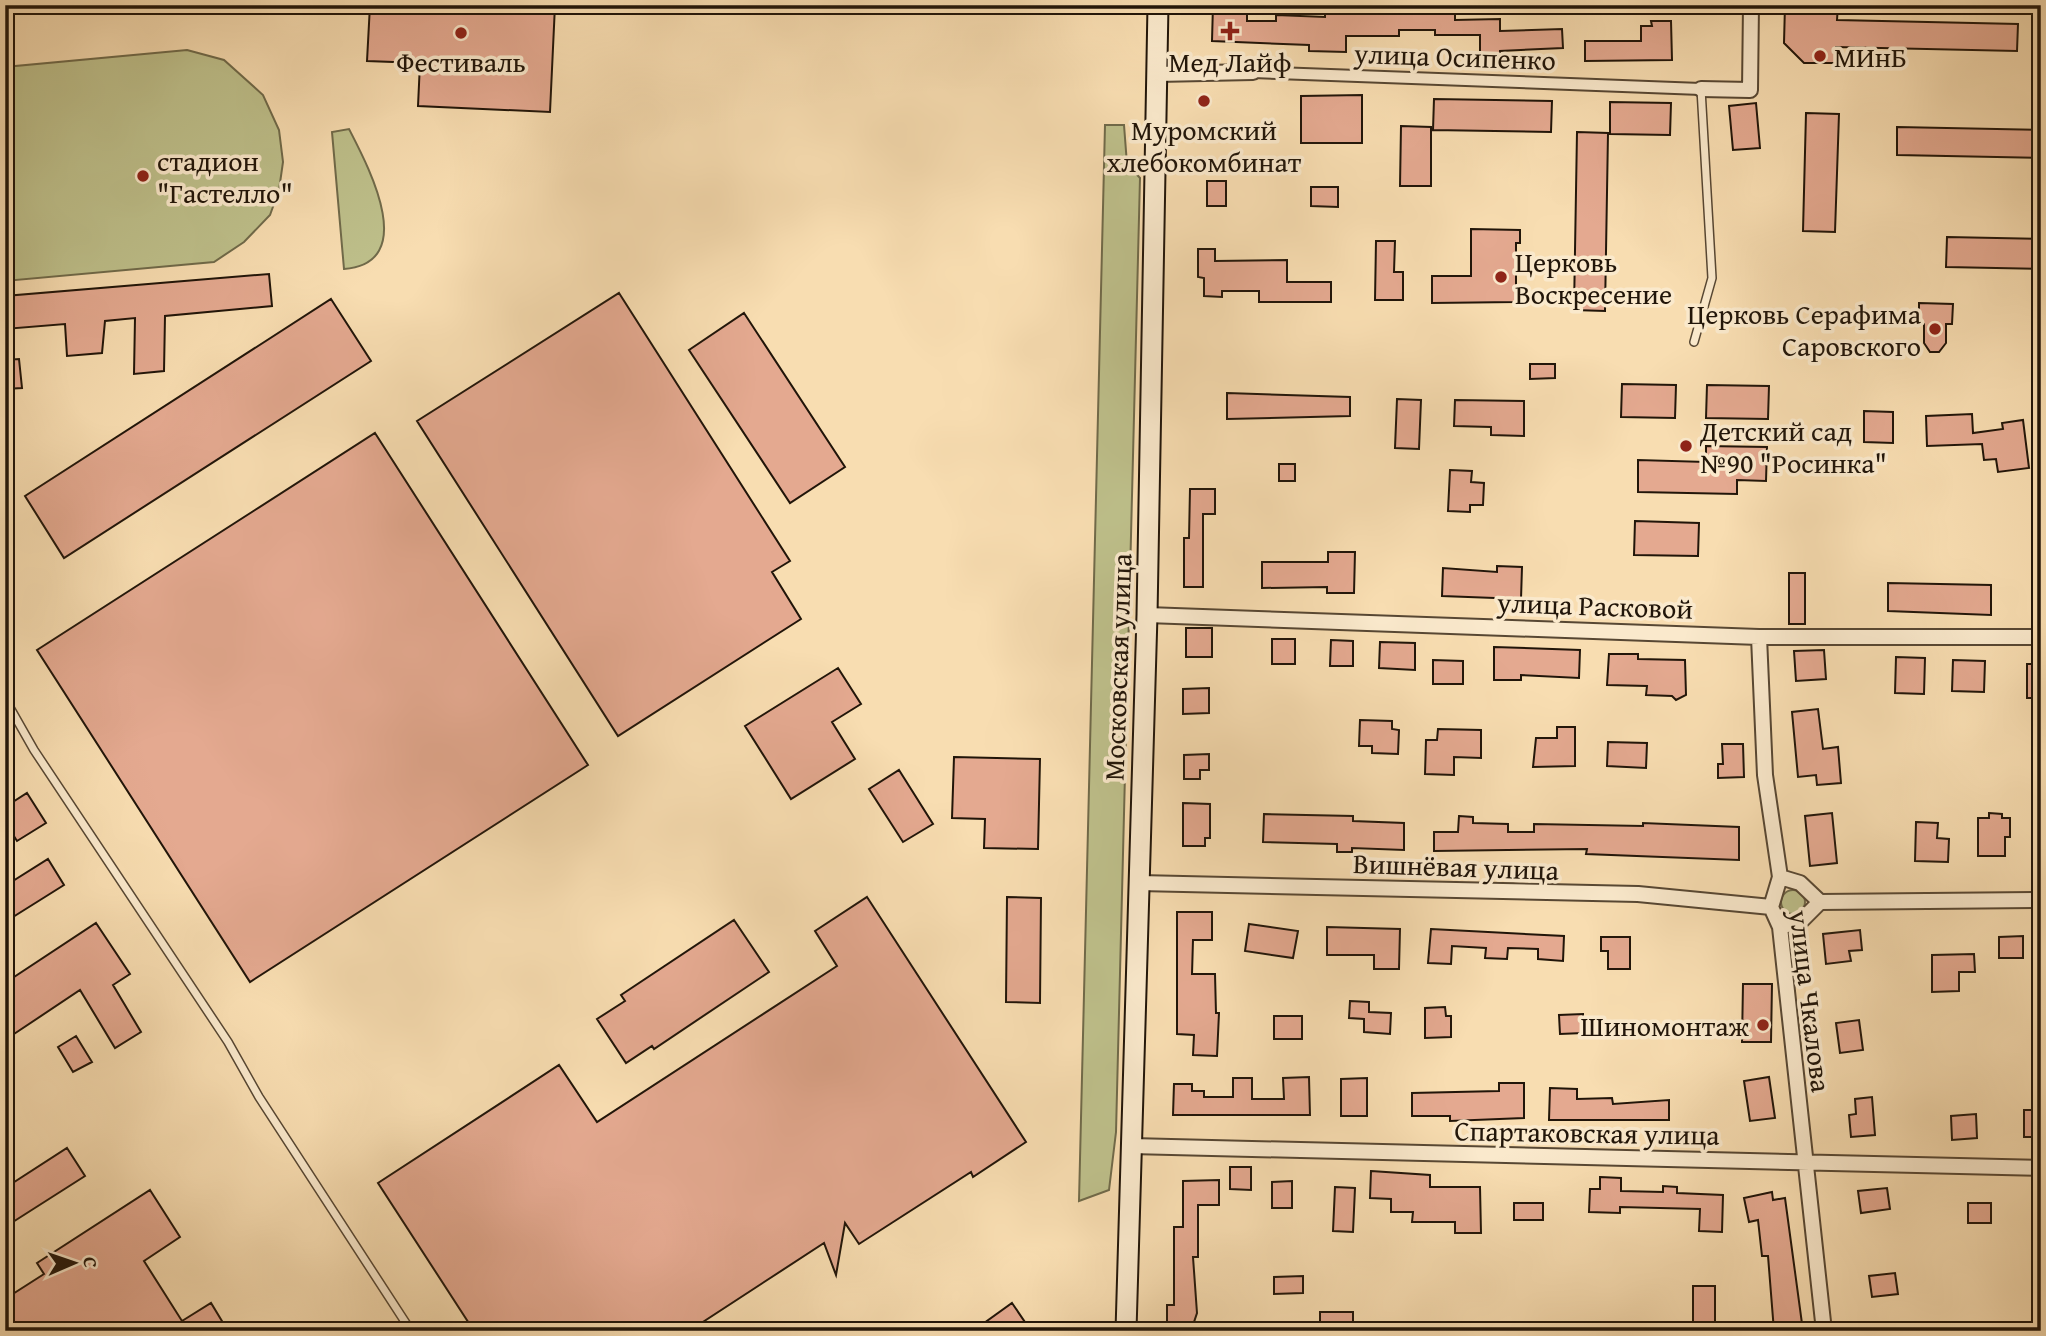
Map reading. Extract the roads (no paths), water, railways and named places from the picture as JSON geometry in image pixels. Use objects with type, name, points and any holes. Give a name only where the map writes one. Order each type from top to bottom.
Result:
[{"type":"main road","name":"Московская улица","points":[[1126,1331],[1147,615],[1158,5]]},
{"type":"street","name":"улица Осипенко","points":[[1157,74],[1254,72],[1751,90],[1751,5]]},
{"type":"street","name":"улица Расковой","points":[[1147,615],[1759,637],[1832,634],[2041,637]]},
{"type":"street","name":"улица Чкалова","points":[[1759,637],[1765,775],[1780,877],[1771,907],[1780,926],[1824,1331]]},
{"type":"street","points":[[1780,877],[1800,883],[1820,902],[2041,901]]},
{"type":"street","name":"Вишнёвая улица","points":[[1139,883],[1638,894],[1771,907]]},
{"type":"street","points":[[1780,926],[1801,921],[1820,902]]},
{"type":"street","name":"Спартаковская улица","points":[[1131,1146],[2041,1168]]},
{"type":"lane","points":[[1694,342],[1712,278],[1701,89]]},
{"type":"lane","points":[[5,699],[34,750],[228,1042],[260,1097],[411,1331]]},
{"type":"place","name":"Мед Лайф","points":[[1230,31]]},
{"type":"place","name":"Фестиваль","points":[[461,33]]},
{"type":"place","name":"МИнБ","points":[[1820,56]]},
{"type":"place","name":"Муромский хлебокомбинат","points":[[1204,101]]},
{"type":"place","name":"стадион \"Гастелло\"","points":[[143,176]]},
{"type":"place","name":"Церковь Воскресение","points":[[1501,277]]},
{"type":"place","name":"Церковь Серафима Саровского","points":[[1935,329]]},
{"type":"place","name":"Детский сад №90 \"Росинка\"","points":[[1686,446]]},
{"type":"place","name":"Шиномонтаж","points":[[1763,1025]]}]
